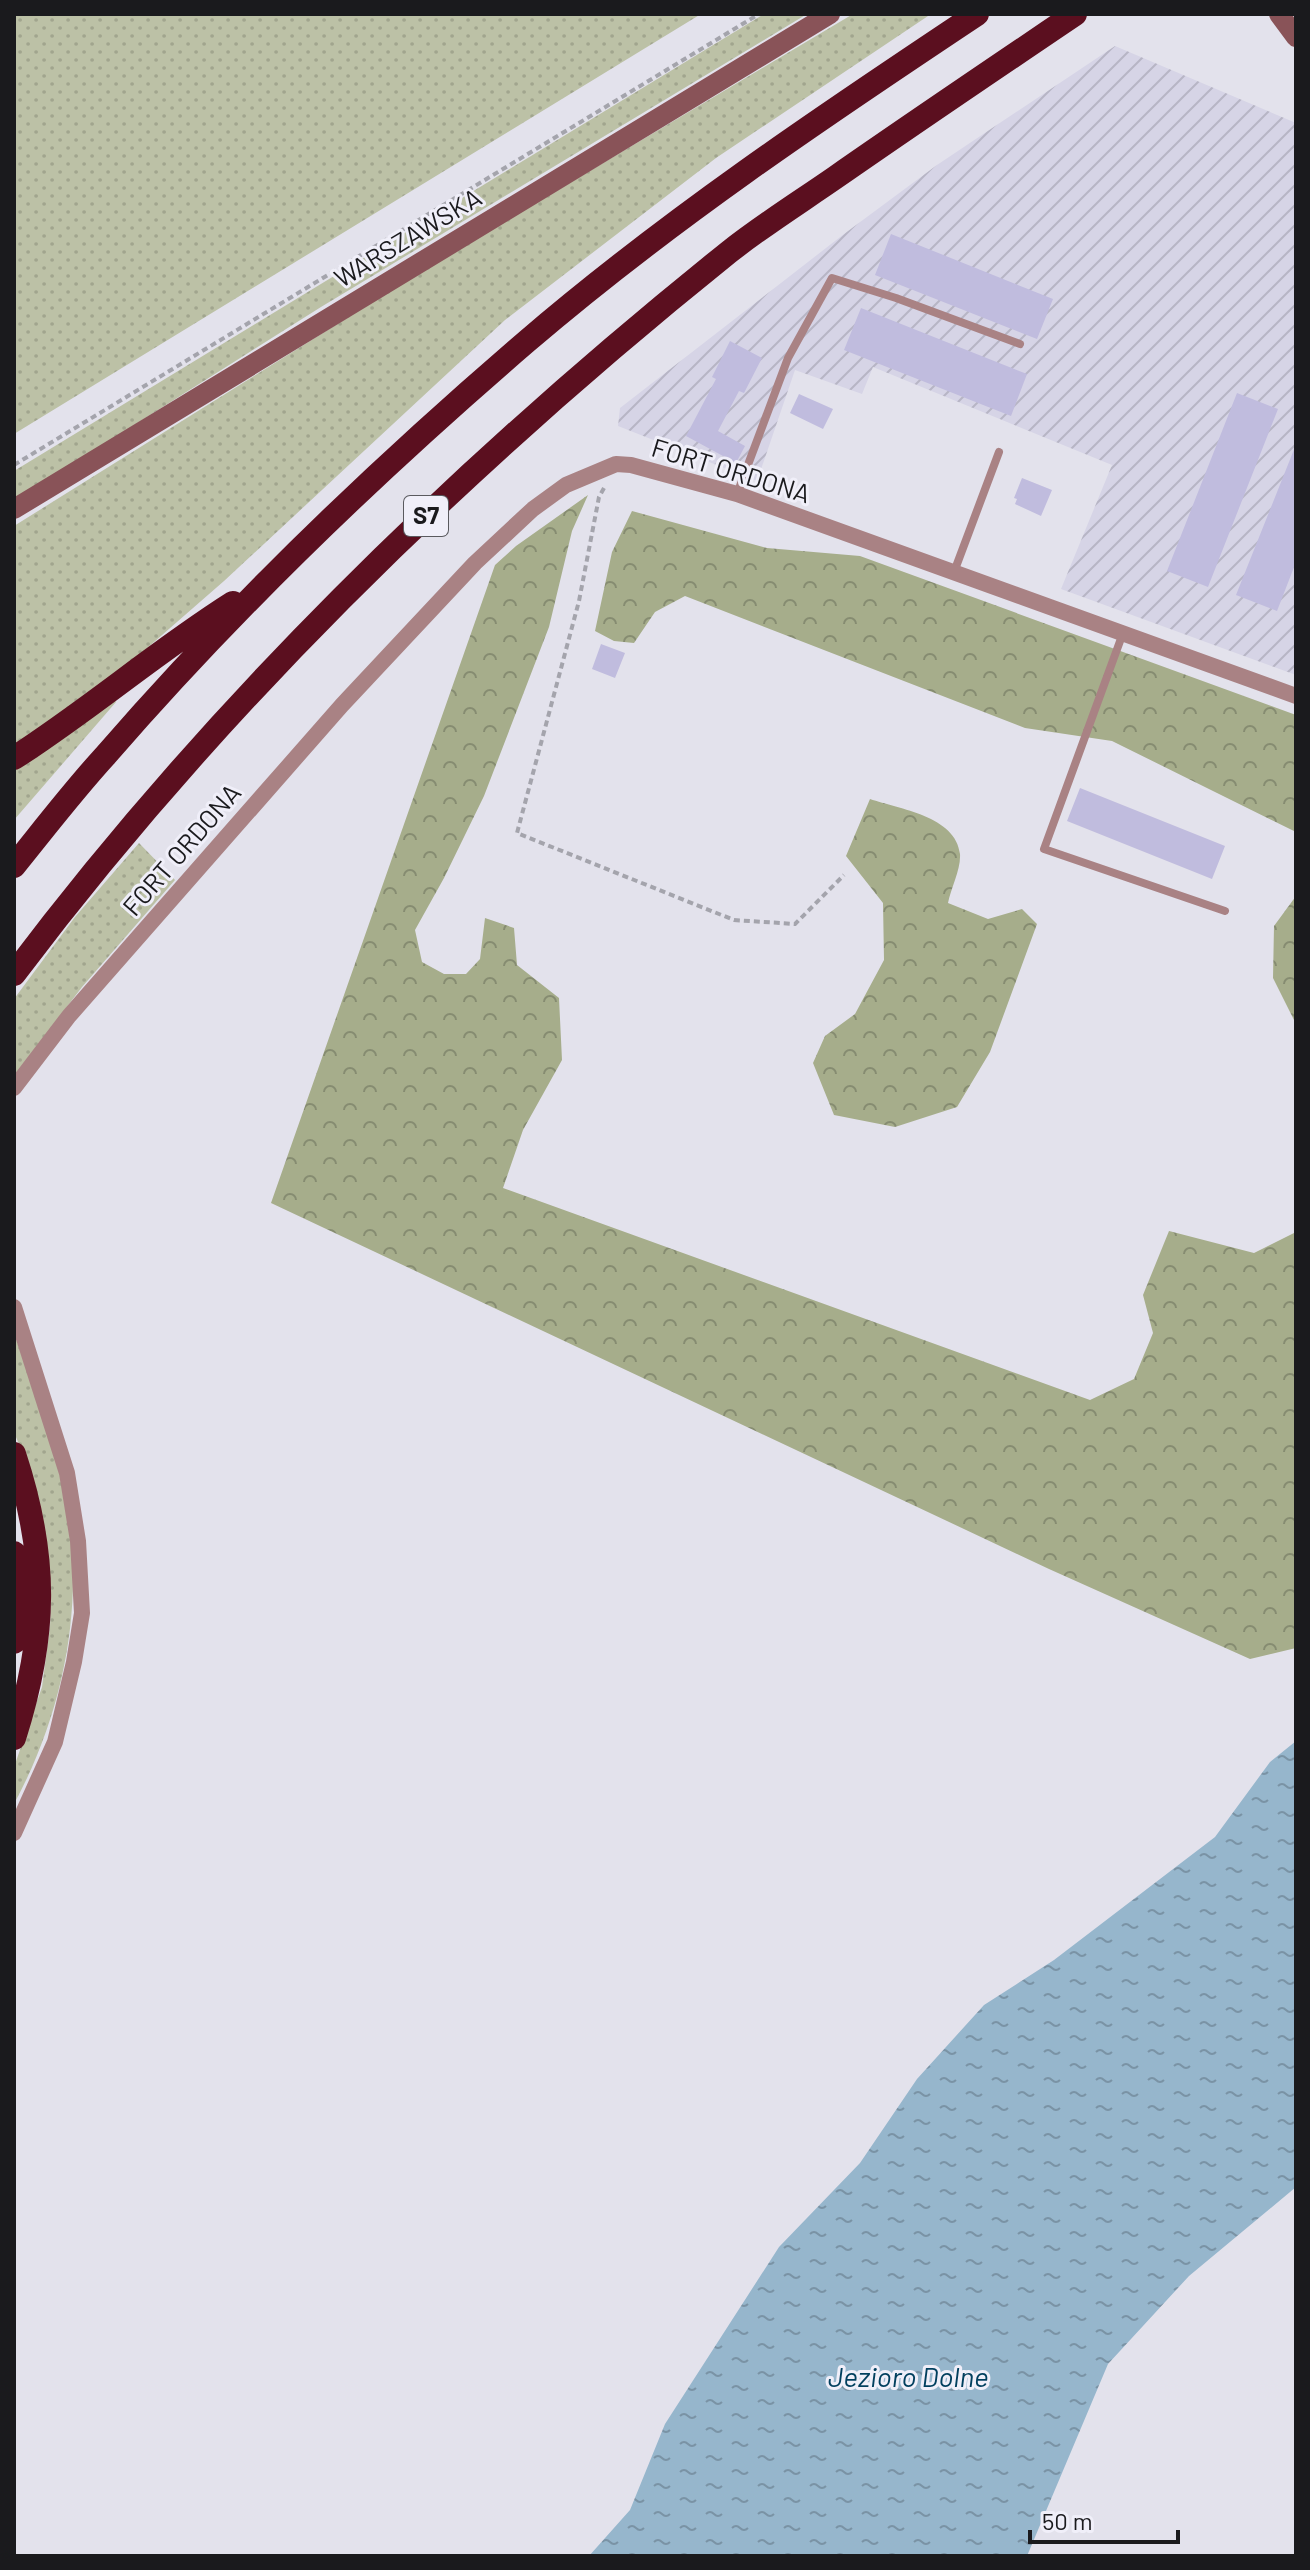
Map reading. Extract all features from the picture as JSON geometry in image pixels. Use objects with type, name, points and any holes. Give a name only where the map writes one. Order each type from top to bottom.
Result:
[{"type":"highway","name":"S7","points":[[14,866],[103,757],[268,580],[403,451],[528,341],[587,294],[826,114],[977,14]]},
{"type":"highway","name":"S7","points":[[14,974],[183,767],[315,625],[453,491],[576,380],[732,249],[1075,14]]},
{"type":"highway","points":[[14,758],[110,693],[182,635],[268,580]]},
{"type":"highway","points":[[14,1454],[29,1501],[33,1527],[39,1567],[40,1626],[29,1693],[14,1738]]},
{"type":"highway","points":[[14,1553],[17,1601],[14,1642]]},
{"type":"main road","name":"WARSZAWSKA","points":[[14,509],[830,14]]},
{"type":"main road","points":[[1279,14],[1296,37]]},
{"type":"street","name":"FORT ORDONA","points":[[14,1088],[69,1016],[342,705],[475,563],[533,509],[566,485],[616,464],[631,465],[737,494],[1296,696]]},
{"type":"street","points":[[14,1307],[67,1473],[78,1541],[82,1613],[55,1742],[14,1833]]},
{"type":"lane","points":[[737,494],[788,358],[832,278],[1020,344]]},
{"type":"lane","points":[[954,572],[999,452]]},
{"type":"lane","points":[[1123,633],[1044,849],[1225,911]]},
{"type":"path","points":[[14,465],[759,14]]},
{"type":"path","points":[[616,464],[599,497],[579,601],[517,833],[734,920],[795,924],[844,875]]},
{"type":"shaded area","points":[[1115,46],[1296,123],[1296,675],[1061,589],[1112,465],[873,367],[862,394],[795,370],[757,481],[618,426],[620,408],[844,234],[937,165]]},
{"type":"green space","points":[[14,14],[701,14],[14,434]]},
{"type":"green space","points":[[764,14],[807,14],[321,307],[14,501],[14,471]]},
{"type":"green space","points":[[853,14],[931,14],[716,158],[505,320],[224,581],[138,656],[14,746],[14,526],[427,268]]},
{"type":"green space","points":[[588,495],[572,531],[549,627],[484,796],[415,930],[422,962],[444,974],[466,974],[480,959],[485,918],[514,928],[517,965],[559,998],[562,1060],[523,1130],[503,1188],[1090,1400],[1134,1379],[1153,1333],[1143,1295],[1169,1231],[1254,1253],[1296,1232],[1296,1648],[1250,1659],[1049,1569],[271,1203],[495,565],[516,546]]},
{"type":"green space","points":[[632,511],[767,548],[860,556],[1296,715],[1296,832],[1112,741],[1025,728],[685,596],[655,612],[634,643],[614,641],[595,631],[612,552]]},
{"type":"green space","points":[[114,699],[116,702],[14,820],[14,768]]},
{"type":"green space","points":[[870,799],[924,816],[948,831],[956,841],[960,860],[948,903],[988,919],[1022,909],[1037,924],[990,1052],[957,1107],[895,1127],[834,1115],[813,1063],[825,1036],[855,1014],[884,960],[883,903],[846,856]]},
{"type":"green space","points":[[139,843],[175,880],[82,987],[14,1076],[14,999],[75,917]]},
{"type":"green space","points":[[1296,896],[1296,1024],[1273,978],[1274,926]]},
{"type":"green space","points":[[14,1333],[53,1449],[68,1509],[73,1596],[61,1682],[49,1724],[14,1804],[14,1767],[42,1687],[51,1594],[44,1525],[14,1432]]},
{"type":"water","name":"Jezioro Dolne","points":[[1296,1741],[1296,2187],[1189,2276],[1108,2364],[1027,2556],[589,2556],[630,2510],[665,2424],[779,2247],[860,2163],[917,2079],[984,2005],[1054,1960],[1215,1837],[1270,1762]]},
{"type":"building","points":[[891,234],[1053,299],[1037,339],[875,275]]},
{"type":"building","points":[[861,308],[1027,374],[1011,416],[844,350]]},
{"type":"building","points":[[730,341],[762,358],[744,393],[739,391],[718,431],[745,446],[736,463],[686,436],[716,379],[712,377]]},
{"type":"building","points":[[1237,393],[1278,409],[1208,587],[1167,571]]},
{"type":"building","points":[[799,394],[833,409],[823,429],[790,413]]},
{"type":"building","points":[[1295,447],[1296,562],[1277,611],[1236,595]]},
{"type":"building","points":[[1022,478],[1052,490],[1041,516],[1015,504],[1017,499],[1014,498]]},
{"type":"building","points":[[601,644],[625,653],[615,678],[592,669]]},
{"type":"building","points":[[1080,788],[1225,846],[1212,879],[1067,821]]}]
